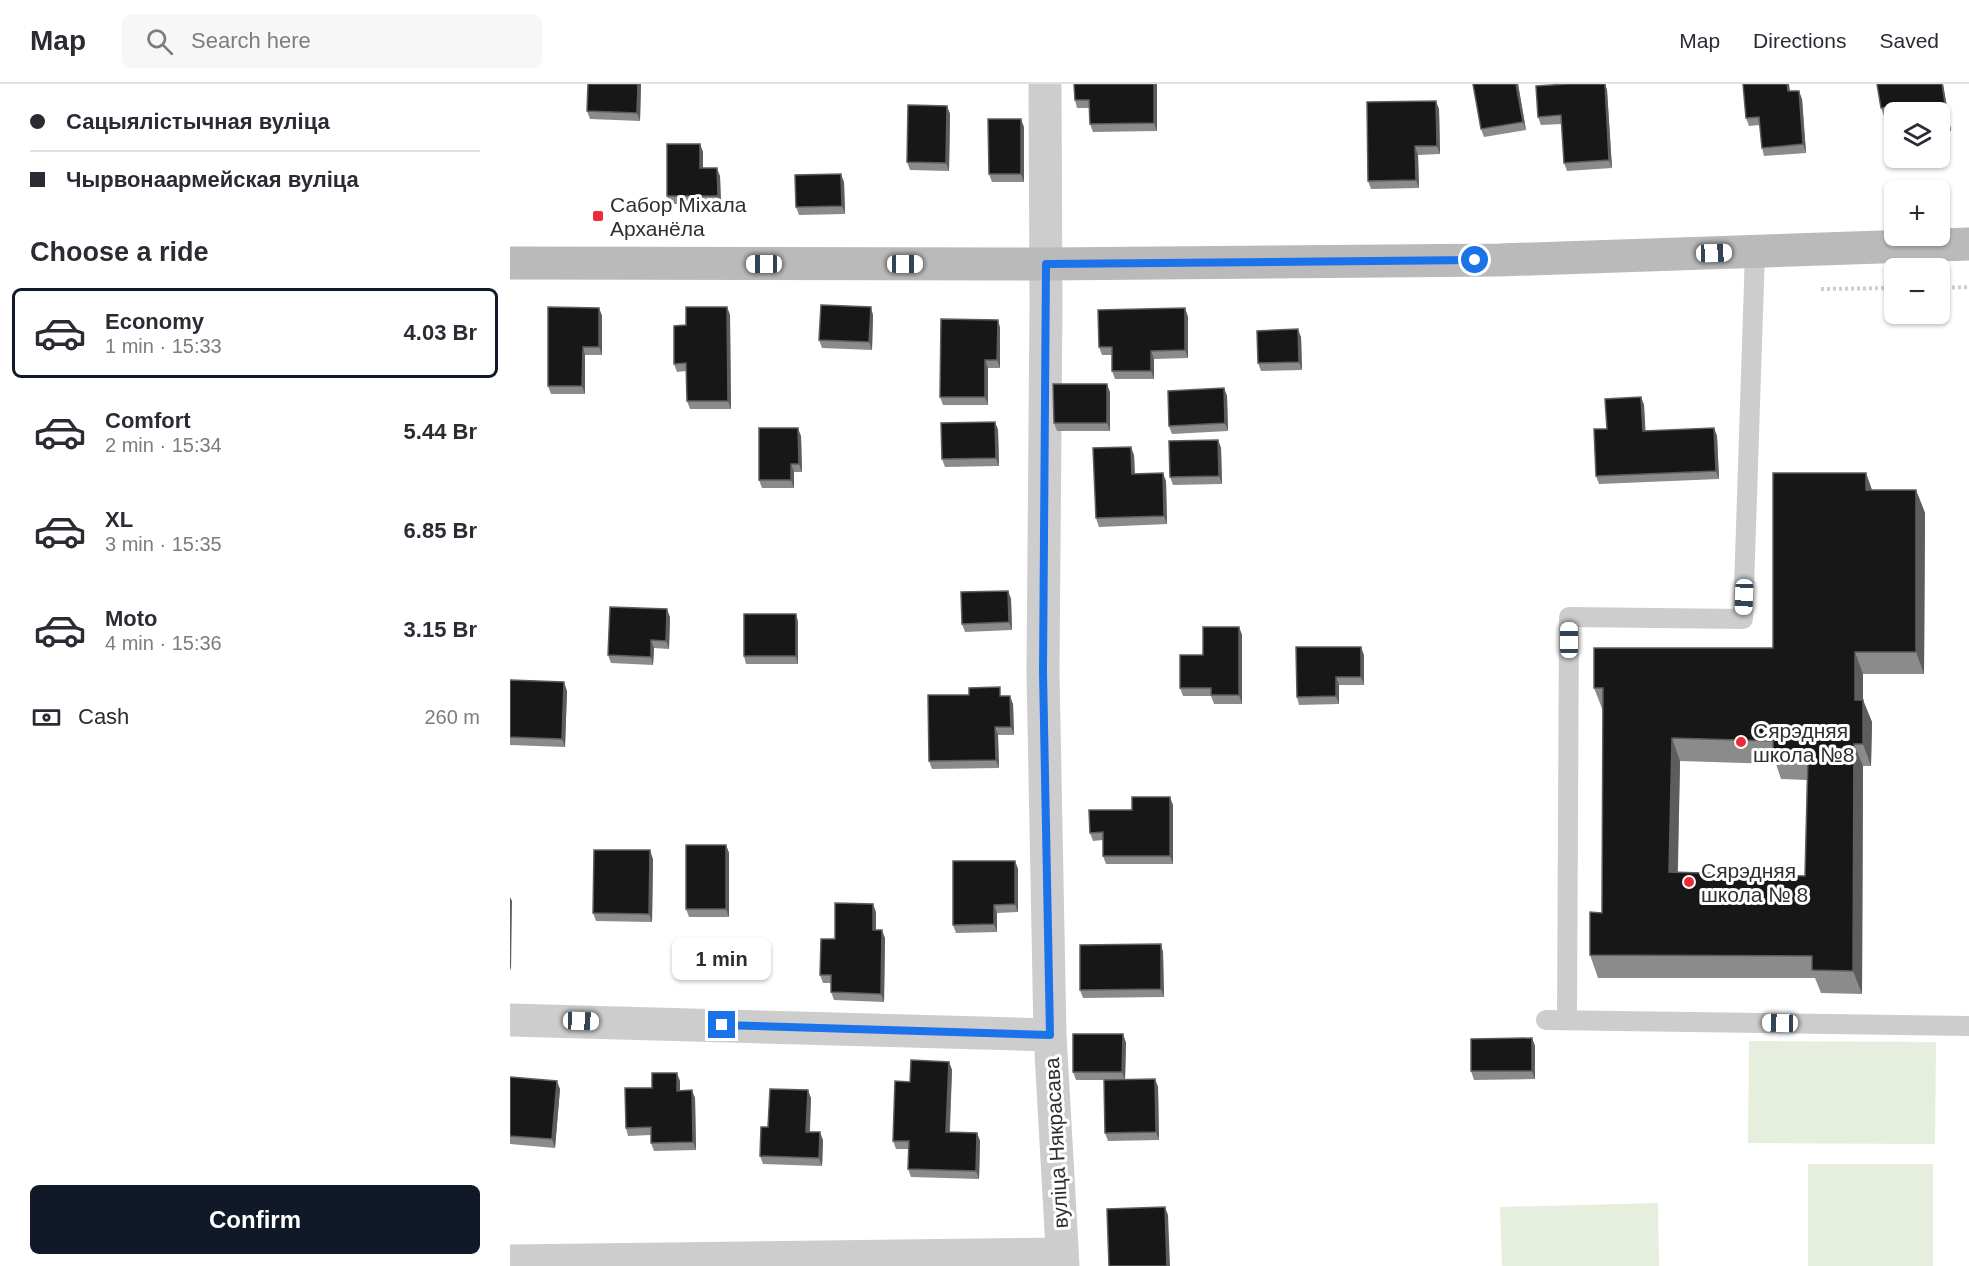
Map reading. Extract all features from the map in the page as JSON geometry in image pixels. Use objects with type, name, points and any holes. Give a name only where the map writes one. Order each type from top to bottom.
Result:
[{"type":"main road","points":[[510,263],[1046,264],[1499,260],[1969,244]]},
{"type":"street","name":"вуліца Някрасава","points":[[1045,84],[1043,672],[1050,1035],[1062,1260]]},
{"type":"street","points":[[510,1020],[1050,1035]]},
{"type":"street","points":[[510,1261],[1062,1260]]},
{"type":"lane","points":[[1567,1020],[1569,617],[1743,619],[1755,252]]},
{"type":"lane","points":[[1546,1020],[1969,1026]]},
{"type":"path","points":[[1950,288],[1969,287]]},
{"type":"green space","points":[[1749,1041],[1936,1042],[1935,1144],[1748,1143]]},
{"type":"green space","points":[[1808,1164],[1933,1164],[1933,1266],[1808,1266]]},
{"type":"green space","points":[[1658,1203],[1659,1266],[1502,1266],[1500,1207]]},
{"type":"building","points":[[588,84],[638,84],[637,113],[587,111]]},
{"type":"building","points":[[1074,84],[1154,84],[1154,123],[1090,124],[1089,100],[1075,100]]},
{"type":"building","points":[[1473,84],[1516,84],[1523,122],[1481,129]]},
{"type":"building","points":[[1605,84],[1609,160],[1564,163],[1561,115],[1538,117],[1536,86]]},
{"type":"building","points":[[1743,84],[1787,84],[1788,91],[1799,91],[1803,144],[1762,148],[1759,117],[1746,118]]},
{"type":"building","points":[[1877,84],[1942,84],[1945,102],[1884,102],[1884,108],[1881,108]]},
{"type":"building","points":[[1436,101],[1437,146],[1415,146],[1416,180],[1368,181],[1367,102]]},
{"type":"building","points":[[908,105],[947,106],[946,163],[907,162]]},
{"type":"building","points":[[988,119],[1021,119],[1021,174],[989,174]]},
{"type":"building","points":[[667,144],[700,144],[700,168],[717,168],[718,196],[667,196]]},
{"type":"building","points":[[841,174],[842,206],[796,207],[795,175]]},
{"type":"building","points":[[821,305],[871,307],[869,342],[819,340]]},
{"type":"building","points":[[548,307],[599,308],[599,347],[583,347],[582,386],[548,386]]},
{"type":"building","points":[[686,307],[727,307],[728,401],[687,401],[686,363],[674,364],[674,326],[686,325]]},
{"type":"building","points":[[1185,308],[1185,350],[1151,351],[1151,371],[1112,371],[1112,347],[1099,347],[1098,310]]},
{"type":"building","points":[[941,319],[998,320],[997,360],[985,360],[985,397],[940,397]]},
{"type":"building","points":[[1298,329],[1299,362],[1258,363],[1257,331]]},
{"type":"building","points":[[1053,384],[1107,384],[1107,423],[1054,423]]},
{"type":"building","points":[[1224,388],[1225,423],[1169,426],[1168,391]]},
{"type":"building","points":[[1641,397],[1643,431],[1714,428],[1716,471],[1596,476],[1594,429],[1607,429],[1605,399]]},
{"type":"building","points":[[995,422],[996,458],[942,459],[941,423]]},
{"type":"building","points":[[759,428],[798,428],[799,464],[791,464],[791,480],[759,480]]},
{"type":"building","points":[[1218,440],[1219,476],[1170,477],[1169,441]]},
{"type":"building","points":[[1131,447],[1132,474],[1163,473],[1164,516],[1096,518],[1093,448]]},
{"type":"building","name":"Сярэдняя школа №8","points":[[1773,473],[1866,473],[1866,490],[1916,490],[1916,652],[1855,652],[1855,700],[1863,700],[1863,744],[1854,744],[1853,971],[1812,970],[1812,956],[1590,955],[1590,912],[1602,913],[1603,688],[1594,688],[1594,648],[1773,648]],"holes":[[[1672,738],[1773,741],[1773,757],[1808,757],[1805,876],[1669,872]]]},
{"type":"building","points":[[1008,591],[1009,622],[962,624],[961,592]]},
{"type":"building","points":[[610,607],[667,609],[666,641],[651,640],[651,657],[608,655]]},
{"type":"building","points":[[744,614],[796,614],[796,656],[744,656]]},
{"type":"building","points":[[1203,627],[1239,627],[1239,695],[1211,695],[1211,688],[1180,688],[1180,655],[1203,655]]},
{"type":"building","points":[[1296,647],[1361,647],[1361,677],[1336,677],[1336,696],[1297,697]]},
{"type":"building","points":[[510,680],[564,682],[562,739],[510,737]]},
{"type":"building","points":[[1000,687],[1000,696],[1010,696],[1011,727],[995,727],[996,760],[929,761],[928,695],[969,695],[969,688]]},
{"type":"building","points":[[1132,797],[1170,797],[1170,856],[1103,856],[1103,832],[1090,833],[1089,810],[1132,810]]},
{"type":"building","points":[[686,845],[726,845],[726,909],[686,909]]},
{"type":"building","points":[[594,850],[650,850],[649,914],[593,913]]},
{"type":"building","points":[[953,861],[1015,861],[1015,904],[994,905],[994,924],[953,925]]},
{"type":"building","points":[[835,903],[873,904],[873,930],[882,930],[881,994],[831,992],[831,975],[820,975],[821,939],[835,939]]},
{"type":"building","points":[[1161,944],[1161,989],[1080,990],[1080,945]]},
{"type":"building","points":[[1073,1034],[1123,1034],[1122,1072],[1073,1072]]},
{"type":"building","points":[[1532,1038],[1532,1071],[1471,1071],[1471,1039]]},
{"type":"building","points":[[911,1060],[949,1062],[946,1132],[977,1133],[976,1171],[908,1169],[909,1141],[893,1141],[895,1081],[910,1082]]},
{"type":"building","points":[[652,1073],[677,1073],[677,1091],[692,1090],[693,1142],[651,1143],[651,1127],[626,1128],[625,1088],[652,1088]]},
{"type":"building","points":[[510,1077],[557,1081],[552,1139],[510,1136]]},
{"type":"building","points":[[1155,1079],[1156,1132],[1105,1133],[1104,1080]]},
{"type":"building","points":[[770,1089],[808,1090],[806,1132],[820,1132],[819,1158],[760,1156],[761,1127],[768,1127]]},
{"type":"building","points":[[1165,1207],[1167,1266],[1109,1266],[1107,1209]]},
{"type":"place","name":"Сабор Міхала Арханёла","points":[[598,216]]},
{"type":"place","name":"Сярэдняя школа №8","points":[[1741,742]]},
{"type":"place","name":"Сярэдняя школа № 8","points":[[1689,882]]},
{"type":"route","points":[[722,1025],[1050,1035],[1043,672],[1046,264],[1475,260]]}]
